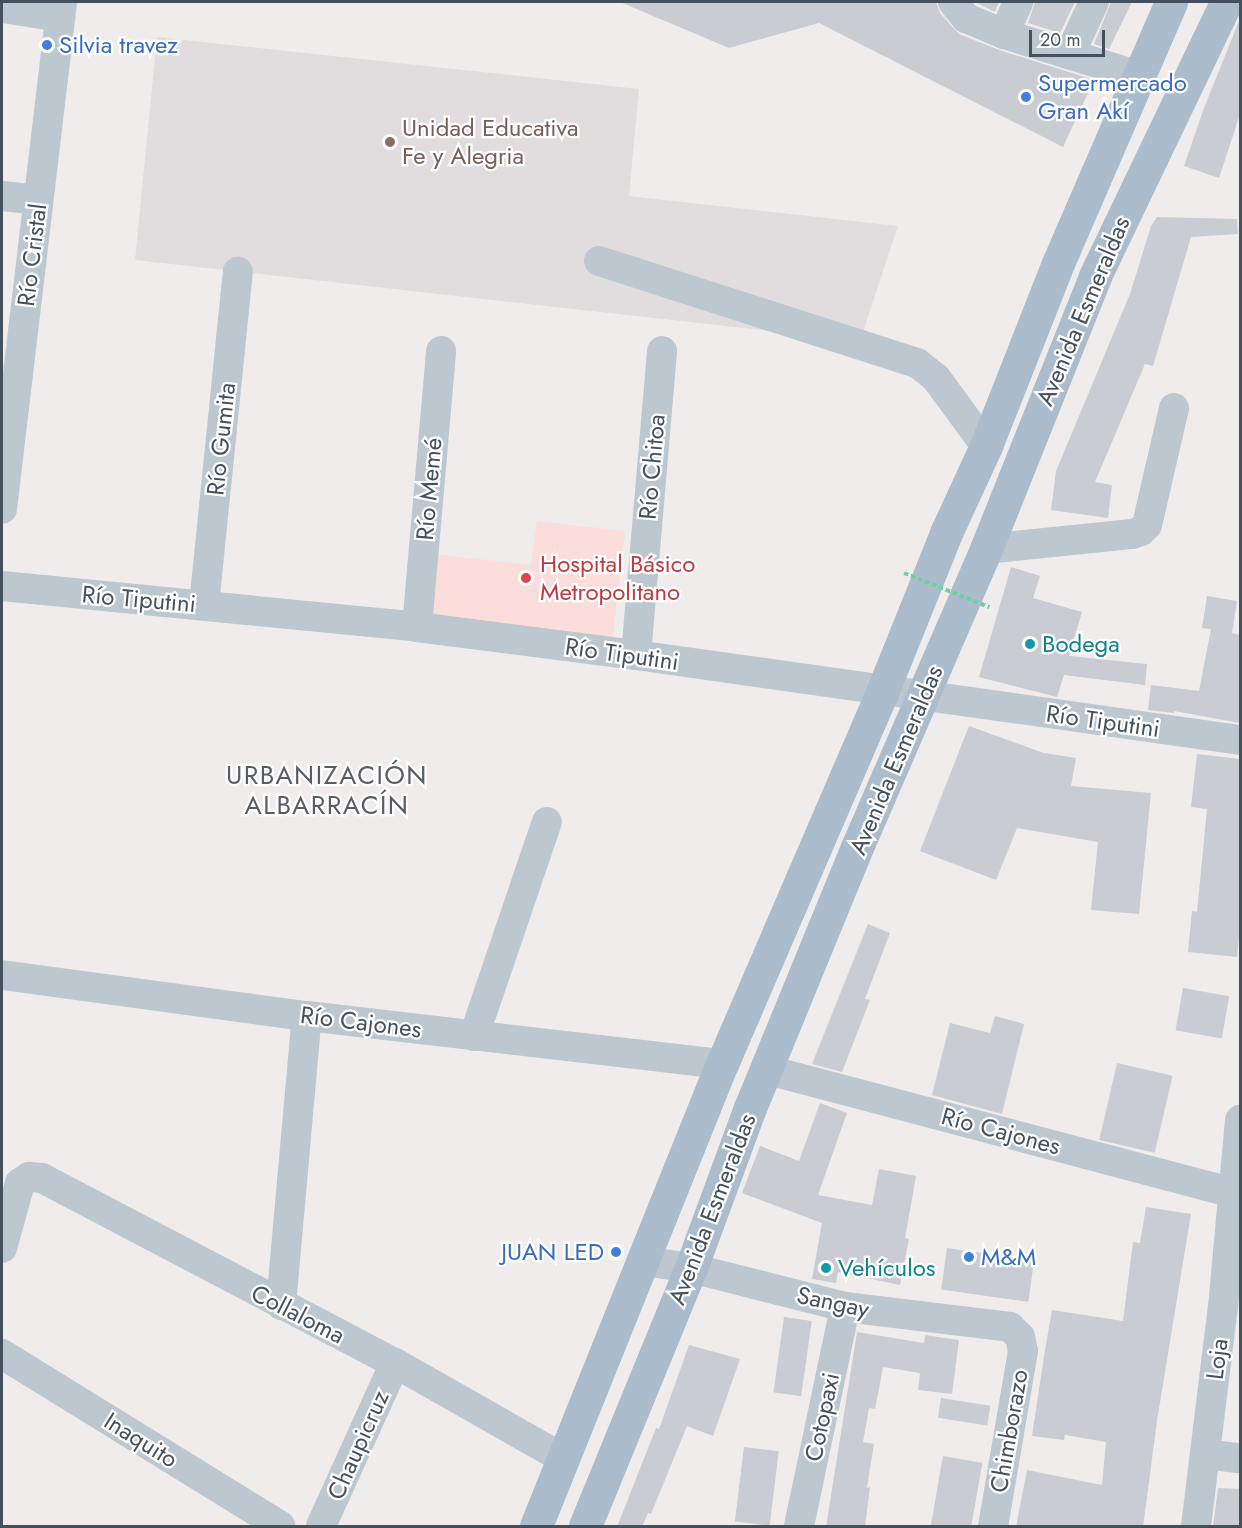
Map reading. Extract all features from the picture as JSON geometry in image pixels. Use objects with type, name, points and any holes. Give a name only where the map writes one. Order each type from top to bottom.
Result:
[{"type":"main road","name":"Avenida Esmeraldas","points":[[536,1527],[722,1064],[883,690],[946,533],[986,446],[1059,261],[1171,2]]},
{"type":"main road","name":"Avenida Esmeraldas","points":[[585,1527],[691,1268],[750,1108],[768,1070],[858,845],[986,549],[1095,276],[1226,2]]},
{"type":"main road","points":[[1059,261],[1095,276]]},
{"type":"street","points":[[953,2],[966,18],[1004,34],[1139,76]]},
{"type":"street","points":[[1004,34],[1018,2]]},
{"type":"street","points":[[1070,54],[1094,2]]},
{"type":"street","points":[[2,8],[61,9]]},
{"type":"street","name":"Río Cristal","points":[[2,509],[9,389],[38,200],[61,9]]},
{"type":"street","points":[[2,196],[38,200]]},
{"type":"street","points":[[599,261],[916,363],[936,378],[986,446]]},
{"type":"street","name":"Río Gumita","points":[[204,605],[238,273]]},
{"type":"street","name":"Río Memé","points":[[417,627],[441,351]]},
{"type":"street","name":"Río Chitoa","points":[[636,655],[663,351]]},
{"type":"street","points":[[986,549],[1132,534],[1141,531],[1147,525],[1174,408]]},
{"type":"street","name":"Río Tiputini","points":[[2,586],[417,627],[636,655],[1240,740]]},
{"type":"street","points":[[474,1036],[547,822]]},
{"type":"street","name":"Río Cajones","points":[[2,975],[307,1016],[722,1064]]},
{"type":"street","points":[[280,1305],[307,1016]]},
{"type":"street","name":"Río Cajones","points":[[768,1070],[1234,1193]]},
{"type":"street","name":"Loja","points":[[1196,1527],[1205,1454],[1232,1308],[1234,1193],[1240,1120]]},
{"type":"street","name":"Collaloma","points":[[2,1248],[21,1183],[29,1177],[42,1178],[280,1305],[395,1363],[564,1459]]},
{"type":"street","name":"Sangay","points":[[644,1261],[691,1268],[845,1307],[1010,1327],[1020,1337]]},
{"type":"street","name":"Cotopaxi","points":[[799,1527],[845,1307]]},
{"type":"street","name":"Chimborazo","points":[[993,1527],[1023,1351],[1020,1337]]},
{"type":"street","name":"Inaquito","points":[[2,1354],[280,1527]]},
{"type":"street","name":"Chaupicruz","points":[[321,1527],[395,1363]]},
{"type":"street","points":[[1205,1454],[1240,1458]]},
{"type":"path","points":[[904,573],[989,607]]},
{"type":"shaded area","name":"Unidad Educativa Fe y Alegria","points":[[157,37],[639,89],[629,196],[898,226],[860,341],[135,260]]},
{"type":"shaded area","name":"Hospital Básico Metropolitano","points":[[537,521],[625,531],[612,646],[426,625],[434,554],[531,565]]},
{"type":"building","name":"Supermercado Gran Akí","points":[[620,2],[936,2],[940,13],[959,34],[999,50],[1094,80],[1063,147],[819,23],[729,48]]},
{"type":"building","points":[[975,2],[999,2],[995,12]]},
{"type":"building","points":[[1035,2],[1075,2],[1060,33],[1028,23]]},
{"type":"building","points":[[1111,2],[1132,2],[1109,49],[1094,44]]},
{"type":"building","points":[[1239,21],[1240,114],[1219,178],[1184,166],[1204,108]]},
{"type":"building","points":[[1157,217],[1237,219],[1238,234],[1191,237],[1153,366],[1145,364],[1095,482],[1112,485],[1108,518],[1051,510],[1056,471],[1130,294],[1151,226]]},
{"type":"building","name":"Bodega","points":[[1011,567],[1040,576],[1033,598],[1082,612],[1069,656],[1147,664],[1145,685],[1064,675],[1057,697],[979,677]]},
{"type":"building","points":[[1207,596],[1237,601],[1232,633],[1240,635],[1240,723],[1174,711],[1174,713],[1148,710],[1151,685],[1199,691],[1211,629],[1202,628]]},
{"type":"building","points":[[969,726],[1044,753],[1076,758],[1071,786],[1151,793],[1139,914],[1091,910],[1098,842],[1017,828],[996,880],[920,851]]},
{"type":"building","points":[[1197,754],[1240,759],[1240,925],[1237,957],[1188,952],[1192,911],[1197,912],[1207,809],[1191,807]]},
{"type":"building","points":[[868,924],[890,933],[865,999],[870,1000],[842,1072],[812,1064]]},
{"type":"building","points":[[1183,988],[1229,996],[1222,1039],[1176,1030]]},
{"type":"building","points":[[995,1016],[1024,1024],[1002,1114],[932,1095],[950,1023],[990,1033]]},
{"type":"building","points":[[1117,1063],[1173,1076],[1155,1153],[1099,1140]]},
{"type":"building","points":[[820,1103],[847,1113],[818,1195],[872,1205],[879,1169],[916,1176],[905,1238],[909,1239],[900,1285],[838,1272],[836,1283],[812,1279],[822,1223],[742,1193],[760,1146],[799,1161]]},
{"type":"building","points":[[1146,1207],[1191,1214],[1157,1421],[1143,1527],[1016,1527],[1027,1470],[1102,1485],[1106,1442],[1065,1435],[1064,1440],[1032,1436],[1044,1356],[1052,1310],[1123,1321],[1133,1242],[1140,1243]]},
{"type":"building","points":[[947,1248],[1034,1260],[1028,1302],[941,1290]]},
{"type":"building","points":[[784,1317],[812,1321],[801,1396],[773,1392]]},
{"type":"building","points":[[857,1332],[924,1343],[925,1335],[959,1340],[952,1394],[918,1390],[920,1373],[883,1367],[875,1409],[869,1408],[863,1442],[874,1444],[867,1488],[870,1487],[865,1527],[826,1527]]},
{"type":"building","points":[[689,1345],[740,1359],[713,1436],[687,1426],[651,1514],[648,1513],[642,1527],[617,1527],[656,1428],[659,1429]]},
{"type":"building","points":[[941,1398],[990,1406],[987,1426],[938,1418]]},
{"type":"building","points":[[744,1447],[779,1451],[770,1526],[735,1521]]},
{"type":"building","points":[[943,1456],[982,1463],[971,1526],[931,1526]]},
{"type":"building","points":[[1218,1488],[1240,1489],[1240,1527],[1213,1527]]},
{"type":"place","name":"Silvia travez","points":[[47,45]]},
{"type":"place","name":"Supermercado Gran Akí","points":[[1026,97]]},
{"type":"place","name":"Unidad Educativa Fe y Alegria","points":[[390,142]]},
{"type":"place","name":"Hospital Básico Metropolitano","points":[[526,578]]},
{"type":"place","name":"Bodega","points":[[1030,644]]},
{"type":"place","name":"JUAN LED","points":[[616,1252]]},
{"type":"place","name":"M&M","points":[[969,1257]]},
{"type":"place","name":"Vehículos","points":[[826,1268]]},
{"type":"district","name":"URBANIZACIÓN ALBARRACÍN","points":[[327,791]]}]
